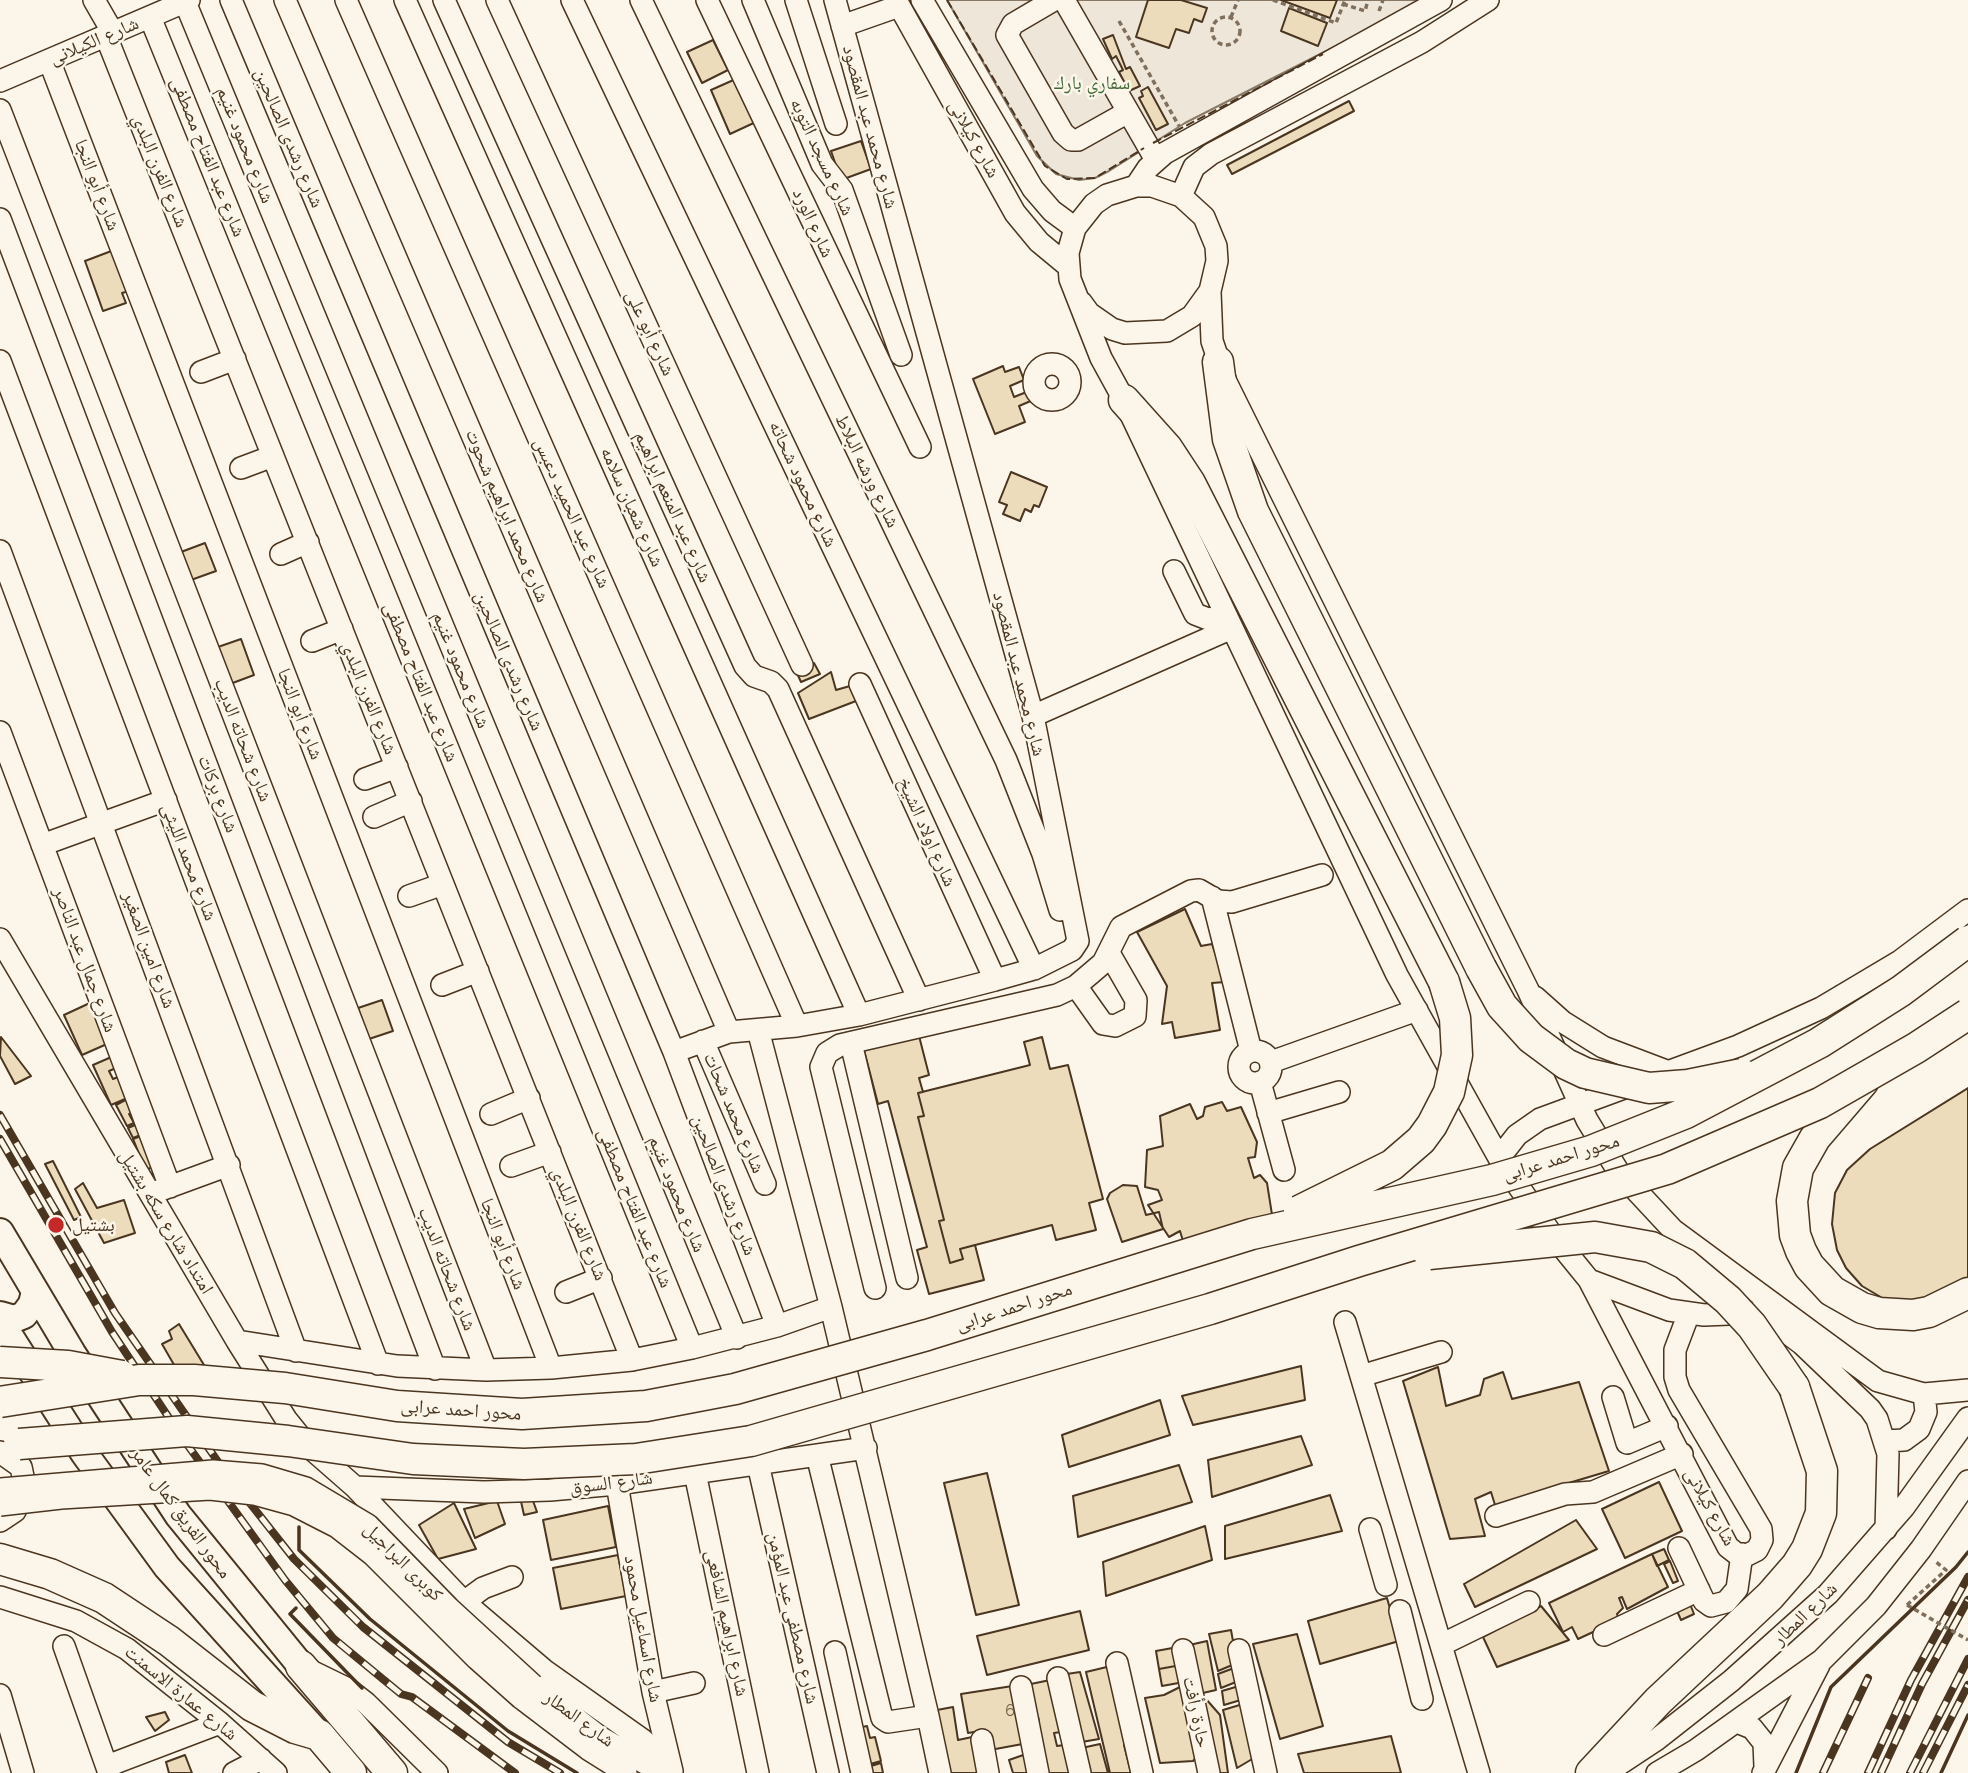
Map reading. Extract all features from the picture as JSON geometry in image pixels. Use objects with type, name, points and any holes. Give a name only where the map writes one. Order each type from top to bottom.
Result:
[{"type":"highway","points":[[1218,362],[1228,439],[1253,511],[1486,978],[1516,1023],[1566,1064],[1627,1085],[1649,1088],[1688,1084],[1777,1066]]},
{"type":"highway","points":[[1124,400],[1167,448],[1190,483],[1435,963],[1455,1018],[1454,1073],[1442,1109],[1421,1140],[1376,1174],[1252,1234]]},
{"type":"highway","name":"محور احمد عرابى","points":[[0,1402],[139,1380],[240,1383],[397,1406],[480,1413],[564,1413],[646,1406],[735,1389],[927,1335],[1252,1234],[1492,1180],[1591,1151],[1686,1113],[1777,1066],[1881,1005],[1968,941]]},
{"type":"highway","name":"محور احمد عرابى","points":[[0,1450],[187,1431],[288,1441],[413,1459],[580,1463],[684,1453],[797,1430],[1210,1309],[1359,1261],[1667,1169],[1770,1127],[1868,1077],[1968,1014]]},
{"type":"highway","points":[[1868,1077],[1827,1122],[1798,1168],[1791,1201],[1795,1235],[1801,1251],[1809,1266],[1832,1291],[1862,1308],[1879,1313],[1913,1315],[1929,1312],[1968,1293]]},
{"type":"highway","points":[[1359,1261],[1595,1237],[1651,1247],[1701,1275],[1752,1326],[1794,1387],[1822,1471],[1821,1513],[1807,1549],[1770,1596],[1658,1700],[1591,1773]]},
{"type":"highway","points":[[0,1362],[68,1366],[139,1380]]},
{"type":"highway","points":[[0,1559],[77,1584],[150,1628],[252,1706],[283,1723],[319,1735],[351,1773]]},
{"type":"highway","name":"محور الفريق كمال عامر","points":[[301,1666],[393,1773]]},
{"type":"main road","name":"محور الفريق كمال عامر","points":[[0,1232],[72,1353],[178,1515],[301,1666]]},
{"type":"main road","points":[[0,1315],[14,1319],[24,1315],[35,1291]]},
{"type":"main road","points":[[0,1321],[84,1453],[167,1567],[319,1735]]},
{"type":"main road","points":[[29,1370],[72,1353]]},
{"type":"street","name":"شارع الفرن البلدي","points":[[94,0],[632,1360]]},
{"type":"street","name":"شارع رشدى الصالحين","points":[[230,0],[674,1052],[777,1326]]},
{"type":"street","name":"شارع محمد ابراهيم شحوت","points":[[285,0],[729,1032]]},
{"type":"street","name":"شارع عبد الحميد دعبس","points":[[346,0],[797,1026]]},
{"type":"street","name":"شارع شعبان سلامه","points":[[405,0],[859,1015]]},
{"type":"street","name":"شارع عبد المنعم ابراهيم","points":[[444,0],[745,666],[778,689],[919,1000]]},
{"type":"street","name":"شارع أبو على","points":[[497,0],[803,665]]},
{"type":"street","name":"شارع محمود شحاته","points":[[572,0],[1034,969]]},
{"type":"street","name":"شارع ورشه البلاط","points":[[641,0],[1006,760],[1043,854],[1072,950]]},
{"type":"street","name":"شارع الورد","points":[[707,0],[920,447]]},
{"type":"street","name":"شارع مسجد التوبه","points":[[753,0],[822,164],[842,190],[901,355]]},
{"type":"street","points":[[796,0],[836,124]]},
{"type":"street","name":"شارع محمد عبد المقصود","points":[[835,0],[1033,716],[1078,937],[1072,950]]},
{"type":"street","name":"شارع كيلانى","points":[[922,0],[1032,189],[1052,211],[1075,228]]},
{"type":"street","points":[[1054,0],[1013,24],[1007,34],[1063,133],[1071,140],[1078,140],[1128,113]]},
{"type":"street","points":[[1064,0],[1156,160]]},
{"type":"street","points":[[1136,186],[1156,160],[1187,140],[1441,0]]},
{"type":"street","points":[[1181,197],[1194,167],[1210,154],[1422,41],[1488,0]]},
{"type":"street","name":"شارع الكيلانى","points":[[0,81],[187,1]]},
{"type":"street","name":"شارع محمود غنيم","points":[[187,1],[737,1338]]},
{"type":"street","points":[[842,26],[897,3]]},
{"type":"street","name":"شارع كيلانى","points":[[897,3],[1015,213],[1039,242],[1068,266]]},
{"type":"street","name":"شارع عبد الفتاح مصطفى","points":[[150,17],[692,1348]]},
{"type":"street","points":[[1409,19],[1422,41]]},
{"type":"street","name":"شارع أبو النجا","points":[[49,60],[551,1368]]},
{"type":"street","name":"شارع شحاته الديب","points":[[0,110],[486,1370]]},
{"type":"street","points":[[1210,291],[1192,316],[1167,331],[1153,334],[1125,333],[1112,328],[1089,313],[1081,302],[1068,266],[1075,228],[1083,215],[1107,195],[1136,186],[1160,188],[1181,197],[1204,217],[1216,246],[1216,269],[1210,291],[1210,325],[1218,362],[1528,990],[1580,1104],[1618,1171],[1673,1230],[1878,1381],[1924,1394],[1968,1390]]},
{"type":"street","name":"شارع بركات","points":[[0,219],[435,1369]]},
{"type":"street","name":"شارع كيلانى","points":[[1081,302],[1101,358],[1124,400],[1417,1010],[1499,1158],[1550,1232],[1590,1280],[1728,1547],[1742,1554],[1757,1550],[1762,1540],[1761,1529],[1679,1391],[1675,1377],[1675,1350],[1689,1313]]},
{"type":"street","points":[[1068,373],[1101,358]]},
{"type":"street","points":[[201,372],[234,359]]},
{"type":"street","name":"شارع محمد الليثى","points":[[0,361],[378,1364]]},
{"type":"street","points":[[241,468],[273,456]]},
{"type":"street","points":[[281,554],[307,542]]},
{"type":"street","name":"شارع امين الصغير","points":[[0,551],[296,1350]]},
{"type":"street","points":[[1174,571],[1195,614],[1229,622]]},
{"type":"street","points":[[1033,716],[1229,622]]},
{"type":"street","points":[[312,641],[342,629]]},
{"type":"street","name":"شارع اولاد الشيخ","points":[[860,684],[995,980]]},
{"type":"street","name":"شارع جمال عبد الناصر","points":[[0,732],[170,1187]]},
{"type":"street","points":[[365,779],[397,767]]},
{"type":"street","points":[[42,845],[166,800]]},
{"type":"street","points":[[374,817],[411,801]]},
{"type":"street","points":[[875,1288],[821,1067],[833,1048],[1057,995],[1087,980],[1109,953],[1121,927],[1191,891],[1206,892],[1212,897],[1232,902],[1322,875]]},
{"type":"street","points":[[409,896],[443,884]]},
{"type":"street","points":[[1212,897],[1251,1051]]},
{"type":"street","points":[[1499,1158],[1528,1126],[1738,1046],[1821,1009],[1900,961],[1968,910]]},
{"type":"street","name":"امتداد شارع سكه بشتيل","points":[[0,939],[149,1194],[286,1419],[307,1445],[355,1487],[464,1602],[544,1670],[643,1740],[671,1773]]},
{"type":"street","points":[[674,1052],[729,1032],[797,1026],[859,1015],[919,1000],[1034,969],[1072,950]]},
{"type":"street","points":[[1076,986],[1103,1024],[1115,1026],[1135,1016],[1136,1000],[1109,953]]},
{"type":"street","points":[[442,985],[478,971]]},
{"type":"street","points":[[1528,990],[1563,1022],[1603,1047],[1669,1072]]},
{"type":"street","points":[[1271,1062],[1417,1010]]},
{"type":"street","points":[[758,1030],[866,1448],[940,1773]]},
{"type":"street","name":"شارع محمد شحات","points":[[703,1041],[765,1184]]},
{"type":"street","points":[[851,1042],[907,1278]]},
{"type":"street","points":[[1251,1051],[1263,1052],[1271,1062],[1270,1074],[1260,1082],[1248,1081],[1240,1071],[1241,1059],[1251,1051]]},
{"type":"street","points":[[1260,1082],[1284,1170]]},
{"type":"street","points":[[1268,1113],[1339,1092]]},
{"type":"street","points":[[491,1114],[529,1098]]},
{"type":"street","points":[[511,1166],[550,1152]]},
{"type":"street","points":[[149,1194],[229,1165]]},
{"type":"street","points":[[566,1292],[601,1278]]},
{"type":"street","points":[[1590,1280],[1669,1310],[1689,1313],[1754,1313],[1774,1323],[1851,1389],[1877,1419],[1890,1466],[1886,1529]]},
{"type":"street","points":[[237,1341],[378,1364],[435,1369],[551,1368],[632,1360],[692,1348],[737,1338],[831,1307]]},
{"type":"street","points":[[1345,1322],[1479,1773]]},
{"type":"street","points":[[1361,1376],[1441,1352]]},
{"type":"street","points":[[1885,1441],[1904,1440],[1919,1429],[1926,1412],[1924,1394]]},
{"type":"street","points":[[1613,1397],[1626,1443],[1667,1426]]},
{"type":"street","name":"شارع المطار","points":[[1606,1773],[1656,1740],[1764,1653],[1828,1594],[1886,1529],[1968,1418]]},
{"type":"street","name":"شارع السوق","points":[[355,1487],[517,1492],[617,1484],[866,1448]]},
{"type":"street","points":[[0,1450],[21,1467],[25,1486],[15,1511],[0,1521]]},
{"type":"street","points":[[1496,1516],[1564,1494],[1593,1492],[1682,1454]]},
{"type":"street","points":[[817,1455],[882,1718],[888,1722],[928,1716]]},
{"type":"street","name":"شارع مصطفى عبد المؤمن","points":[[758,1464],[828,1773]]},
{"type":"street","name":"كوبرى البراجيل","points":[[0,1489],[213,1471],[262,1475],[306,1488],[368,1525],[527,1692]]},
{"type":"street","name":"شارع ابراهيم الشافعى","points":[[695,1473],[758,1773]]},
{"type":"street","points":[[1657,1773],[1737,1722],[1822,1660],[1876,1606],[1968,1481]]},
{"type":"street","name":"شارع اسماعيل محمود","points":[[617,1484],[653,1692],[671,1773]]},
{"type":"street","name":"كوبرى البراجيل","points":[[0,1505],[73,1497],[210,1489],[254,1494],[294,1505],[337,1527],[373,1555],[477,1659],[527,1692]]},
{"type":"street","points":[[1370,1529],[1385,1581],[1418,1567]]},
{"type":"street","points":[[1679,1548],[1699,1590],[1711,1606],[1726,1602],[1740,1584],[1742,1554]]},
{"type":"street","points":[[464,1602],[483,1588],[512,1577]]},
{"type":"street","points":[[1604,1635],[1699,1590]]},
{"type":"street","name":"شارع عمارة الاسمنت","points":[[0,1597],[52,1612],[112,1640],[158,1671],[268,1766]]},
{"type":"street","points":[[1406,1633],[1438,1635],[1529,1602]]},
{"type":"street","points":[[1400,1611],[1422,1699]]},
{"type":"street","points":[[64,1646],[108,1770],[220,1723]]},
{"type":"street","name":"حارة رأفت","points":[[1183,1650],[1209,1773]]},
{"type":"street","points":[[1239,1650],[1266,1773]]},
{"type":"street","points":[[835,1652],[862,1773]]},
{"type":"street","points":[[1764,1770],[1822,1660]]},
{"type":"street","points":[[1117,1663],[1142,1773]]},
{"type":"street","points":[[301,1666],[338,1683],[366,1703],[437,1773]]},
{"type":"street","points":[[1058,1678],[1080,1773]]},
{"type":"street","points":[[653,1692],[694,1683]]},
{"type":"street","points":[[1021,1687],[1038,1773]]},
{"type":"street","name":"شارع المطار","points":[[527,1692],[588,1749],[626,1773]]},
{"type":"street","name":"شارع المطار","points":[[527,1692],[662,1773]]},
{"type":"street","points":[[0,1695],[23,1773]]},
{"type":"street","points":[[1737,1722],[1752,1728],[1764,1743],[1764,1770]]},
{"type":"street","points":[[982,1740],[988,1773]]},
{"type":"street","points":[[234,1773],[268,1766]]},
{"type":"path","points":[[1231,18],[1238,0]]},
{"type":"path","points":[[1273,0],[1336,23],[1344,2],[1365,11],[1368,0]]},
{"type":"path","points":[[1379,13],[1383,0]]},
{"type":"path","points":[[1220,18],[1231,18],[1239,25],[1240,36],[1232,44],[1221,44],[1213,37],[1213,26],[1220,18]]},
{"type":"path","points":[[1119,21],[1187,140]]},
{"type":"path","points":[[1946,1570],[1907,1605],[1968,1640]]},
{"type":"green space","name":"سفاري بارك","points":[[947,0],[1426,0],[1185,123],[1109,171],[1095,178],[1079,180],[1056,174],[1037,156]]},
{"type":"building","points":[[1148,0],[1181,0],[1207,8],[1202,22],[1194,19],[1189,33],[1176,29],[1169,48],[1136,37]]},
{"type":"building","points":[[1281,0],[1337,0],[1330,18]]},
{"type":"building","points":[[1289,8],[1327,23],[1318,46],[1281,31]]},
{"type":"building","points":[[1113,35],[1126,69],[1130,67],[1140,86],[1129,91],[1119,72],[1123,70],[1116,56],[1112,59],[1103,39]]},
{"type":"building","points":[[713,40],[728,70],[702,83],[687,52]]},
{"type":"building","points":[[738,78],[758,121],[730,134],[711,90]]},
{"type":"building","points":[[1148,87],[1168,124],[1156,130],[1139,98],[1143,96],[1141,91]]},
{"type":"building","points":[[1349,101],[1354,111],[1232,174],[1227,165]]},
{"type":"building","points":[[861,141],[871,169],[841,180],[831,151]]},
{"type":"building","points":[[114,250],[129,291],[122,293],[126,303],[103,311],[85,261]]},
{"type":"building","points":[[1003,366],[1005,372],[1019,367],[1024,380],[1010,386],[1014,397],[1029,391],[1033,400],[1019,406],[1025,422],[995,434],[973,379]]},
{"type":"building","points":[[1011,472],[1047,487],[1039,507],[1034,505],[1031,512],[1025,509],[1020,521],[1003,514],[1007,505],[999,502]]},
{"type":"building","points":[[205,543],[216,571],[191,580],[181,552]]},
{"type":"building","points":[[241,639],[254,675],[230,684],[218,647]]},
{"type":"building","points":[[814,663],[820,674],[801,682],[796,671]]},
{"type":"building","points":[[831,672],[836,690],[850,686],[856,701],[809,719],[798,693]]},
{"type":"building","points":[[1185,909],[1201,946],[1212,944],[1225,982],[1212,983],[1220,1030],[1175,1038],[1172,1022],[1162,1024],[1167,986],[1137,932]]},
{"type":"building","points":[[382,1000],[393,1031],[369,1039],[358,1008]]},
{"type":"building","points":[[92,1002],[125,1036],[82,1055],[64,1015]]},
{"type":"building","points":[[918,1032],[929,1075],[919,1078],[923,1092],[918,1093],[924,1116],[918,1117],[944,1220],[939,1221],[950,1263],[963,1259],[960,1249],[975,1245],[984,1280],[929,1294],[917,1250],[927,1247],[888,1101],[878,1104],[863,1046]]},
{"type":"building","points":[[1,1037],[31,1076],[15,1084],[0,1056]]},
{"type":"building","points":[[1042,1037],[1050,1069],[1068,1065],[1103,1199],[1089,1203],[1096,1230],[1056,1240],[1052,1225],[960,1249],[963,1259],[950,1263],[939,1221],[944,1220],[918,1117],[924,1116],[918,1093],[1030,1065],[1024,1042]]},
{"type":"building","points":[[116,1055],[121,1066],[109,1071],[113,1079],[123,1075],[132,1096],[111,1105],[93,1065]]},
{"type":"building","points":[[1968,1088],[1968,1280],[1957,1290],[1911,1302],[1884,1299],[1862,1286],[1846,1268],[1837,1250],[1832,1224],[1835,1193],[1847,1170],[1870,1149]]},
{"type":"building","points":[[133,1096],[134,1111],[129,1114],[134,1123],[127,1126],[116,1105]]},
{"type":"building","points":[[1222,1102],[1227,1111],[1241,1107],[1257,1142],[1255,1157],[1248,1158],[1254,1178],[1260,1175],[1267,1183],[1273,1221],[1183,1241],[1180,1231],[1169,1237],[1148,1205],[1162,1200],[1158,1190],[1145,1187],[1147,1150],[1163,1146],[1160,1116],[1190,1104],[1197,1119],[1203,1116],[1205,1107]]},
{"type":"building","points":[[142,1122],[148,1132],[133,1138],[128,1128]]},
{"type":"building","points":[[146,1134],[154,1165],[146,1171],[133,1139]]},
{"type":"building","points":[[53,1161],[81,1217],[74,1220],[45,1164]]},
{"type":"building","points":[[83,1183],[97,1208],[124,1200],[135,1233],[104,1243],[75,1189]]},
{"type":"building","points":[[1123,1185],[1137,1186],[1146,1215],[1159,1212],[1163,1229],[1122,1242],[1107,1199],[1110,1193]]},
{"type":"building","points":[[179,1324],[204,1365],[177,1370],[162,1344],[172,1339],[169,1331]]},
{"type":"building","points":[[1301,1366],[1305,1400],[1193,1425],[1182,1396]]},
{"type":"building","points":[[1438,1367],[1446,1406],[1480,1395],[1484,1379],[1503,1372],[1512,1399],[1579,1382],[1609,1471],[1495,1505],[1491,1492],[1475,1499],[1485,1536],[1450,1539],[1403,1381]]},
{"type":"building","points":[[1160,1400],[1170,1435],[1069,1467],[1062,1435]]},
{"type":"building","points":[[1301,1436],[1312,1465],[1212,1497],[1208,1460]]},
{"type":"building","points":[[1179,1465],[1192,1502],[1078,1537],[1073,1496]]},
{"type":"building","points":[[987,1473],[1019,1605],[976,1615],[944,1483]]},
{"type":"building","points":[[1659,1482],[1682,1531],[1625,1558],[1602,1509]]},
{"type":"building","points":[[1330,1495],[1342,1531],[1225,1559],[1225,1526]]},
{"type":"building","points":[[520,1497],[532,1498],[537,1512],[524,1515]]},
{"type":"building","points":[[497,1501],[505,1524],[475,1538],[464,1509]]},
{"type":"building","points":[[454,1503],[476,1549],[438,1559],[419,1525]]},
{"type":"building","points":[[608,1506],[616,1547],[551,1560],[543,1520]]},
{"type":"building","points":[[1576,1520],[1597,1549],[1475,1607],[1464,1584]]},
{"type":"building","points":[[1205,1526],[1212,1560],[1106,1596],[1103,1562]]},
{"type":"building","points":[[1664,1549],[1669,1560],[1657,1566],[1652,1554]]},
{"type":"building","points":[[1652,1554],[1668,1587],[1627,1609],[1622,1597],[1619,1598],[1623,1608],[1617,1614],[1619,1620],[1578,1639],[1572,1627],[1563,1632],[1549,1603]]},
{"type":"building","points":[[618,1555],[626,1596],[561,1609],[553,1568]]},
{"type":"building","points":[[1670,1561],[1678,1581],[1673,1583],[1664,1564]]},
{"type":"building","points":[[1387,1598],[1399,1641],[1320,1664],[1308,1621]]},
{"type":"building","points":[[1690,1604],[1694,1614],[1681,1620],[1677,1611]]},
{"type":"building","points":[[1541,1606],[1569,1640],[1497,1667],[1483,1637]]},
{"type":"building","points":[[1080,1611],[1089,1650],[987,1675],[977,1636]]},
{"type":"building","points":[[1231,1630],[1237,1663],[1218,1671],[1209,1634]]},
{"type":"building","points":[[1297,1634],[1323,1726],[1280,1739],[1253,1644]]},
{"type":"building","points":[[1207,1641],[1216,1690],[1194,1695],[1185,1646]]},
{"type":"building","points":[[1178,1647],[1181,1665],[1159,1669],[1156,1651]]},
{"type":"building","points":[[1181,1665],[1184,1682],[1162,1686],[1159,1669]]},
{"type":"building","points":[[1111,1666],[1129,1743],[1124,1745],[1131,1773],[1110,1773],[1086,1672]]},
{"type":"building","points":[[1234,1668],[1241,1680],[1221,1688],[1218,1674]]},
{"type":"building","points":[[1080,1672],[1099,1739],[1076,1743],[1060,1675]]},
{"type":"building","points":[[1055,1679],[1061,1732],[1054,1733],[1057,1746],[1064,1745],[1070,1773],[1044,1773],[1032,1722],[1039,1721],[1038,1717],[1034,1718],[1026,1685]]},
{"type":"building","points":[[1019,1685],[1028,1743],[990,1750],[986,1730],[968,1733],[961,1694]]},
{"type":"building","points":[[1182,1686],[1186,1700],[1183,1702],[1201,1752],[1193,1761],[1160,1763],[1145,1698],[1164,1695]]},
{"type":"building","points":[[1239,1686],[1244,1699],[1224,1705],[1222,1691]]},
{"type":"building","points":[[1206,1699],[1220,1715],[1228,1773],[1213,1773],[1196,1701]]},
{"type":"building","points":[[1243,1704],[1259,1755],[1237,1768],[1223,1710]]},
{"type":"building","points":[[953,1707],[958,1740],[977,1736],[984,1773],[948,1773],[937,1710]]},
{"type":"building","points":[[165,1712],[169,1720],[155,1731],[146,1717]]},
{"type":"building","points":[[867,1726],[870,1738],[875,1737],[881,1761],[863,1766],[853,1729]]},
{"type":"building","points":[[1391,1736],[1401,1773],[1304,1773],[1298,1754]]},
{"type":"building","points":[[1100,1744],[1108,1773],[1082,1773],[1077,1749]]},
{"type":"building","points":[[1029,1753],[1036,1773],[1013,1773],[1009,1760]]},
{"type":"building","points":[[185,1755],[192,1773],[169,1773],[166,1762]]},
{"type":"building","points":[[881,1763],[883,1773],[871,1773],[871,1766]]},
{"type":"railway","points":[[0,1115],[115,1313],[223,1469],[294,1559],[363,1627],[508,1742],[560,1773]]},
{"type":"railway","points":[[0,1139],[112,1332],[181,1436],[285,1580],[333,1638],[401,1694],[412,1697],[515,1773]]},
{"type":"railway","points":[[1868,1773],[1911,1680],[1968,1577]]},
{"type":"railway","points":[[1881,1773],[1922,1684],[1968,1600]]},
{"type":"railway","points":[[1910,1773],[1968,1659]]},
{"type":"railway","points":[[1823,1773],[1868,1678]]},
{"type":"railway","points":[[1923,1773],[1968,1685]]},
{"type":"fence","points":[[947,0],[1045,166],[1067,179],[1095,178],[1144,148]]},
{"type":"fence","points":[[1153,143],[1323,54]]},
{"type":"wall","points":[[299,1527],[299,1550],[370,1619],[508,1731],[577,1773]]},
{"type":"wall","points":[[1796,1773],[1831,1687],[1956,1567],[1968,1552]]},
{"type":"wall","points":[[296,1608],[290,1614],[362,1688]]},
{"type":"wall","points":[[1941,1773],[1968,1715]]},
{"type":"place","name":"بشتيل","points":[[56,1225]]}]
